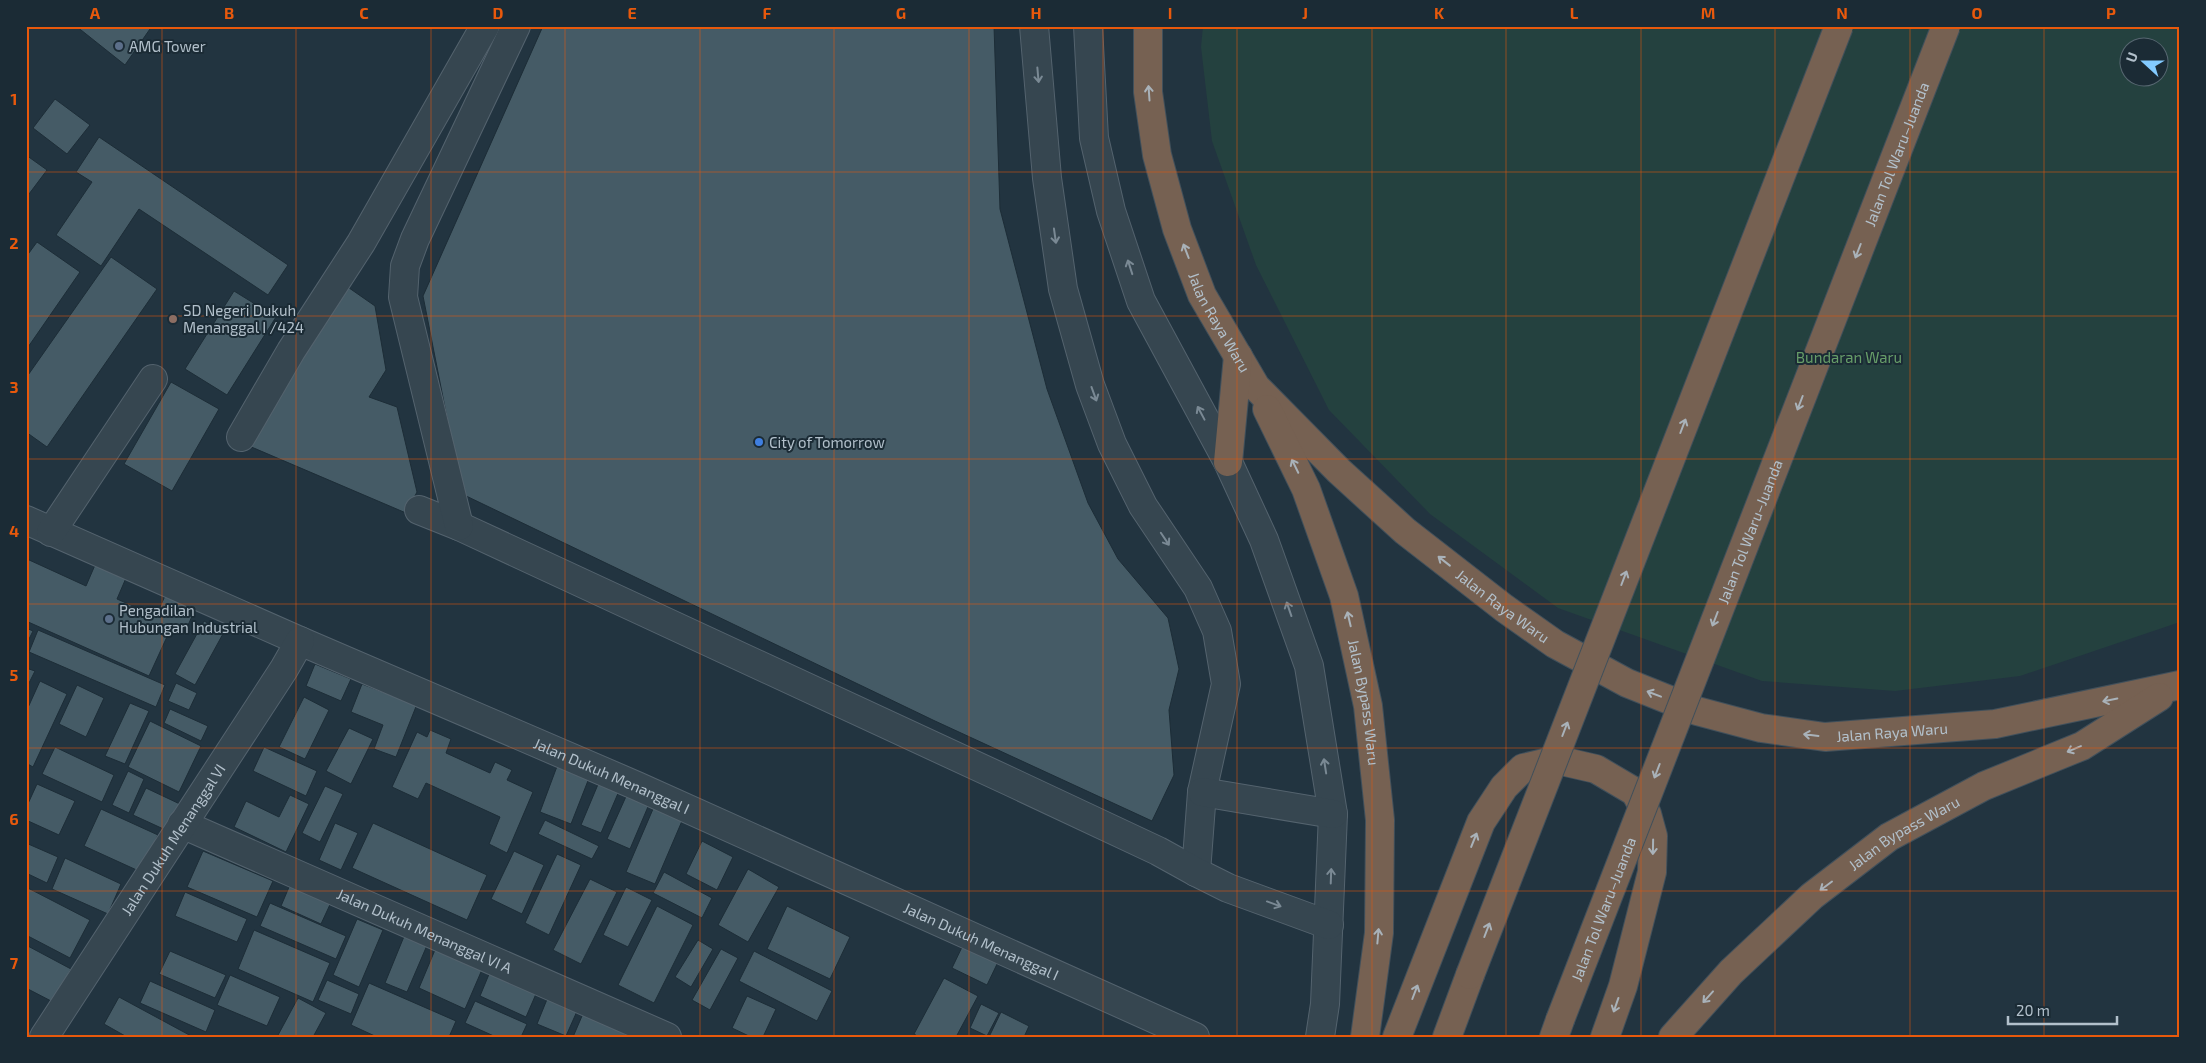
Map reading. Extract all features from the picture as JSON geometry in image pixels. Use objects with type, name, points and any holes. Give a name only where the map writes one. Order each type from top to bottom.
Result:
[{"type":"highway","name":"Jalan Raya Waru","points":[[1148,26],[1148,92],[1157,155],[1177,229],[1202,295],[1256,387],[1339,471],[1405,531],[1504,608],[1555,644],[1627,683],[1697,711],[1762,728],[1825,737],[1995,724],[2178,686]]},
{"type":"highway","points":[[1447,1037],[1839,26]]},
{"type":"highway","name":"Jalan Tol Waru–Juanda","points":[[1557,1028],[1946,26]]},
{"type":"highway","points":[[1228,462],[1238,356]]},
{"type":"highway","name":"Jalan Bypass Waru","points":[[1256,387],[1309,498],[1344,596],[1368,706],[1380,820],[1379,933],[1365,1037]]},
{"type":"highway","name":"Jalan Bypass Waru","points":[[1673,1037],[1731,972],[1812,896],[1890,837],[1984,786],[2082,746],[2178,686]]},
{"type":"highway","points":[[1397,1037],[1481,822],[1504,787],[1523,768],[1557,760],[1596,769],[1635,792],[1647,814],[1653,836],[1652,872],[1623,986],[1605,1037]]},
{"type":"street","points":[[241,437],[292,352],[362,243],[485,26]]},
{"type":"street","points":[[459,526],[403,297],[405,266],[415,239],[516,26]]},
{"type":"street","points":[[1034,26],[1047,178],[1063,289],[1090,385],[1112,444],[1143,506],[1198,588],[1217,631],[1226,684],[1202,792],[1196,872]]},
{"type":"street","points":[[1088,26],[1094,138],[1111,211],[1141,301],[1228,462],[1264,540],[1309,666],[1333,814],[1325,1004],[1320,1037]]},
{"type":"street","points":[[51,532],[152,379]]},
{"type":"street","points":[[419,510],[459,526],[1020,786],[1158,851],[1228,888],[1329,925]]},
{"type":"street","name":"Jalan Dukuh Menanggal I","points":[[26,520],[300,641],[637,786],[1195,1037]]},
{"type":"street","name":"Jalan Dukuh Menanggal VI","points":[[44,1037],[284,669],[300,641]]},
{"type":"street","points":[[1202,792],[1333,814]]},
{"type":"street","name":"Jalan Dukuh Menanggal VI A","points":[[182,824],[657,1035]]},
{"type":"green space","name":"Bundaran Waru","points":[[1203,26],[2180,26],[2180,622],[2020,676],[1895,691],[1762,681],[1558,608],[1430,514],[1329,410],[1256,265],[1212,141],[1201,47]]},
{"type":"building","name":"AMG Tower","points":[[76,26],[152,26],[125,65]]},
{"type":"building","name":"City of Tomorrow","points":[[543,26],[994,26],[1000,209],[1047,389],[1088,503],[1118,559],[1168,618],[1179,669],[1169,710],[1174,775],[1152,821],[935,721],[462,494],[423,296]]},
{"type":"building","points":[[55,99],[90,125],[67,154],[33,128]]},
{"type":"building","points":[[99,137],[288,265],[268,295],[139,209],[101,266],[56,235],[92,182],[76,172]]},
{"type":"building","points":[[26,155],[47,170],[26,198]]},
{"type":"building","points":[[37,242],[80,272],[26,350],[26,257]]},
{"type":"building","points":[[111,257],[157,289],[47,447],[26,432],[26,378]]},
{"type":"building","points":[[342,283],[375,306],[386,370],[369,397],[397,407],[417,492],[406,513],[242,443]]},
{"type":"building","points":[[234,291],[276,317],[227,395],[185,369]]},
{"type":"building","points":[[171,382],[219,409],[172,491],[124,464]]},
{"type":"building","name":"Pengadilan Hubungan Industrial","points":[[27,559],[86,586],[95,565],[126,578],[117,599],[156,616],[169,587],[199,601],[184,634],[171,628],[149,676],[26,621]]},
{"type":"building","points":[[204,621],[224,632],[195,685],[175,674]]},
{"type":"building","points":[[26,628],[33,631],[26,645]]},
{"type":"building","points":[[38,630],[165,685],[156,707],[29,652]]},
{"type":"building","points":[[315,664],[351,679],[341,701],[306,686]]},
{"type":"building","points":[[26,668],[35,671],[26,689]]},
{"type":"building","points":[[40,681],[67,694],[33,767],[26,763],[26,712]]},
{"type":"building","points":[[176,683],[197,693],[189,710],[168,701]]},
{"type":"building","points":[[362,684],[396,697],[419,699],[396,757],[374,749],[383,725],[351,712]]},
{"type":"building","points":[[77,685],[104,698],[86,737],[59,724]]},
{"type":"building","points":[[304,697],[329,710],[305,759],[279,747]]},
{"type":"building","points":[[130,703],[149,711],[125,764],[105,756]]},
{"type":"building","points":[[170,709],[208,726],[201,741],[164,723]]},
{"type":"building","points":[[150,721],[201,746],[179,792],[128,767]]},
{"type":"building","points":[[349,728],[373,739],[351,784],[326,771]]},
{"type":"building","points":[[430,730],[451,739],[446,753],[490,773],[495,762],[512,770],[507,780],[533,792],[507,853],[489,844],[500,817],[426,783],[418,799],[392,787],[417,732],[427,737]]},
{"type":"building","points":[[55,747],[114,775],[102,802],[42,774]]},
{"type":"building","points":[[264,747],[317,771],[306,796],[253,771]]},
{"type":"building","points":[[559,761],[591,773],[571,824],[540,812]]},
{"type":"building","points":[[128,771],[144,779],[129,813],[112,805]]},
{"type":"building","points":[[599,782],[619,791],[601,833],[581,825]]},
{"type":"building","points":[[37,784],[75,801],[59,835],[26,820],[26,808]]},
{"type":"building","points":[[325,786],[343,794],[320,842],[302,833]]},
{"type":"building","points":[[146,788],[182,805],[170,832],[133,815]]},
{"type":"building","points":[[628,792],[650,802],[630,849],[607,839]]},
{"type":"building","points":[[290,795],[309,804],[286,852],[234,827],[246,801],[279,817]]},
{"type":"building","points":[[656,802],[685,814],[655,884],[626,872]]},
{"type":"building","points":[[101,809],[158,835],[141,872],[84,846]]},
{"type":"building","points":[[545,820],[599,846],[592,859],[538,834]]},
{"type":"building","points":[[335,823],[358,833],[341,870],[319,860]]},
{"type":"building","points":[[373,823],[487,875],[467,920],[352,868]]},
{"type":"building","points":[[702,841],[733,857],[717,890],[686,874]]},
{"type":"building","points":[[26,843],[58,857],[47,883],[26,873]]},
{"type":"building","points":[[203,851],[273,881],[257,917],[187,887]]},
{"type":"building","points":[[514,851],[544,865],[522,914],[491,899]]},
{"type":"building","points":[[557,854],[581,865],[549,935],[525,923]]},
{"type":"building","points":[[65,858],[121,884],[108,914],[52,889]]},
{"type":"building","points":[[748,869],[779,887],[748,942],[718,925]]},
{"type":"building","points":[[664,872],[712,898],[702,918],[653,893]]},
{"type":"building","points":[[590,879],[617,892],[581,964],[553,950]]},
{"type":"building","points":[[292,880],[333,898],[321,924],[281,906]]},
{"type":"building","points":[[26,887],[90,920],[70,958],[26,935]]},
{"type":"building","points":[[626,887],[652,900],[628,947],[603,935]]},
{"type":"building","points":[[185,892],[247,919],[237,942],[175,916]]},
{"type":"building","points":[[270,903],[346,936],[336,959],[260,926]]},
{"type":"building","points":[[657,906],[693,925],[654,1003],[618,985]]},
{"type":"building","points":[[787,906],[850,937],[830,979],[767,949]]},
{"type":"building","points":[[357,919],[383,930],[359,987],[333,975]]},
{"type":"building","points":[[254,930],[330,963],[313,1002],[238,969]]},
{"type":"building","points":[[405,934],[428,943],[407,992],[385,983]]},
{"type":"building","points":[[440,938],[487,958],[465,1009],[419,988]]},
{"type":"building","points":[[698,940],[713,949],[691,987],[675,977]]},
{"type":"building","points":[[26,945],[71,969],[53,1002],[26,988]]},
{"type":"building","points":[[963,945],[998,962],[987,985],[952,968]]},
{"type":"building","points":[[721,949],[738,958],[710,1010],[692,1000]]},
{"type":"building","points":[[170,951],[226,975],[215,998],[159,974]]},
{"type":"building","points":[[754,951],[832,991],[817,1021],[739,981]]},
{"type":"building","points":[[492,967],[539,987],[526,1017],[480,996]]},
{"type":"building","points":[[230,975],[280,997],[267,1026],[217,1005]]},
{"type":"building","points":[[944,978],[978,996],[956,1037],[919,1037],[914,1034]]},
{"type":"building","points":[[327,980],[359,994],[351,1014],[318,1000]]},
{"type":"building","points":[[150,981],[215,1010],[206,1032],[140,1003]]},
{"type":"building","points":[[369,983],[456,1021],[449,1037],[377,1037],[351,1025]]},
{"type":"building","points":[[552,987],[582,1000],[566,1036],[537,1024]]},
{"type":"building","points":[[747,996],[776,1009],[763,1037],[751,1037],[732,1028]]},
{"type":"building","points":[[119,997],[193,1037],[127,1037],[104,1024]]},
{"type":"building","points":[[298,998],[326,1013],[313,1037],[277,1037]]},
{"type":"building","points":[[475,1001],[527,1024],[521,1037],[496,1037],[465,1023]]},
{"type":"building","points":[[981,1004],[999,1013],[987,1036],[970,1028]]},
{"type":"building","points":[[585,1009],[628,1028],[624,1037],[573,1037]]},
{"type":"building","points":[[1001,1012],[1029,1026],[1024,1037],[989,1037]]},
{"type":"place","name":"AMG Tower","points":[[119,46]]},
{"type":"place","name":"SD Negeri Dukuh Menanggal I /424","points":[[173,319]]},
{"type":"place","name":"City of Tomorrow","points":[[759,442]]},
{"type":"place","name":"Pengadilan Hubungan Industrial","points":[[109,619]]}]
